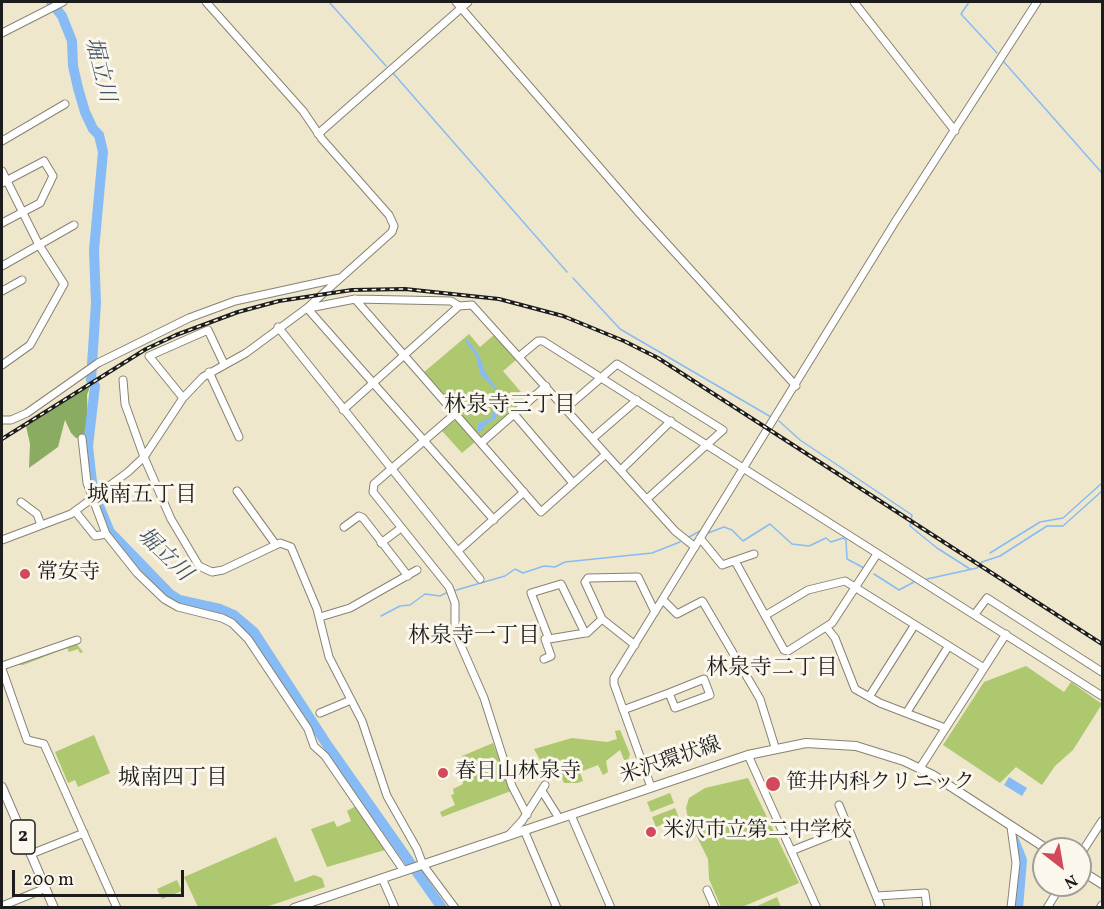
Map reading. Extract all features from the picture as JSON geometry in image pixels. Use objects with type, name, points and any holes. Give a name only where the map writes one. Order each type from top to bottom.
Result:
[{"type":"main road","name":"米沢環状線","points":[[294,908],[747,755],[775,747],[806,743],[844,744],[883,752],[920,768],[1032,840]]},
{"type":"main road","name":"2","points":[[2,787],[54,908]]},
{"type":"street","points":[[2,33],[63,2]]},
{"type":"street","points":[[2,540],[75,511],[101,492],[144,457],[183,398],[209,372],[246,353],[278,327],[307,308],[387,238],[394,226],[389,215],[318,134],[303,111],[206,2]]},
{"type":"street","points":[[318,134],[459,4],[468,2]]},
{"type":"street","points":[[854,2],[955,131]]},
{"type":"street","points":[[651,787],[627,733],[614,678],[895,222],[1037,2]]},
{"type":"street","points":[[459,4],[640,214],[796,386]]},
{"type":"street","points":[[2,141],[65,104]]},
{"type":"street","points":[[2,223],[40,203],[53,176],[44,160],[4,182]]},
{"type":"street","points":[[2,171],[4,182],[64,284],[30,345],[2,365]]},
{"type":"street","points":[[2,266],[74,225]]},
{"type":"street","points":[[2,420],[11,420],[27,412],[98,363],[212,309],[290,288],[340,279]]},
{"type":"street","points":[[2,291],[22,280]]},
{"type":"street","points":[[307,308],[355,299],[451,301],[459,306],[472,305],[479,309],[675,531],[695,547]]},
{"type":"street","points":[[355,299],[541,512],[606,454]]},
{"type":"street","points":[[343,410],[459,306]]},
{"type":"street","points":[[307,308],[494,520]]},
{"type":"street","points":[[278,327],[480,579]]},
{"type":"street","points":[[183,398],[149,356],[208,330],[224,364]]},
{"type":"street","points":[[519,356],[538,341],[543,341],[1102,696]]},
{"type":"street","points":[[566,408],[617,364],[723,430],[647,499]]},
{"type":"street","points":[[209,372],[239,437]]},
{"type":"street","points":[[123,380],[125,404],[144,457],[171,519],[199,566],[212,572],[223,570],[276,545],[284,543],[291,547],[320,617],[324,643],[362,721],[387,796],[417,849],[422,865],[455,908]]},
{"type":"street","points":[[481,443],[546,386]]},
{"type":"street","points":[[593,438],[637,400]]},
{"type":"street","points":[[455,414],[374,484],[373,492],[449,587],[455,603],[455,632],[483,698],[512,786],[526,815]]},
{"type":"street","points":[[514,414],[573,483]]},
{"type":"street","points":[[621,470],[671,421]]},
{"type":"street","points":[[82,438],[84,466],[92,497],[106,534],[137,573],[164,599],[178,607],[222,618],[232,623],[248,639],[298,714],[314,746],[325,756],[405,870]]},
{"type":"street","points":[[237,491],[276,545]]},
{"type":"street","points":[[459,550],[524,492]]},
{"type":"street","points":[[21,502],[38,514],[41,525]]},
{"type":"street","points":[[75,511],[95,536],[106,534]]},
{"type":"street","points":[[344,527],[359,516],[408,576]]},
{"type":"street","points":[[381,543],[401,528]]},
{"type":"street","points":[[700,538],[706,543],[720,565],[754,554]]},
{"type":"street","points":[[735,561],[784,650],[788,651],[827,628],[877,554]]},
{"type":"street","points":[[320,617],[350,608],[417,570]]},
{"type":"street","points":[[635,645],[602,619],[585,582],[588,578],[638,577],[656,612]]},
{"type":"street","points":[[766,615],[808,590],[837,581],[845,581],[984,668]]},
{"type":"street","points":[[544,659],[551,656],[545,639],[548,637],[531,593],[561,584],[585,633]]},
{"type":"street","points":[[975,614],[987,598],[1102,672]]},
{"type":"street","points":[[663,600],[677,614],[704,602],[760,699],[775,747]]},
{"type":"street","points":[[548,637],[585,633],[602,619]]},
{"type":"street","points":[[869,697],[915,626]]},
{"type":"street","points":[[827,628],[835,638],[852,686],[869,697],[945,728]]},
{"type":"street","points":[[920,768],[1006,634]]},
{"type":"street","points":[[76,640],[2,668],[27,740],[44,744],[117,908]]},
{"type":"street","points":[[907,712],[948,647]]},
{"type":"street","points":[[622,710],[704,679],[710,695],[675,708],[669,693]]},
{"type":"street","points":[[320,712],[351,700]]},
{"type":"street","points":[[747,755],[817,908]]},
{"type":"street","points":[[507,836],[526,815],[544,788],[559,818]]},
{"type":"street","points":[[839,805],[881,908]]},
{"type":"street","points":[[571,814],[611,908]]},
{"type":"street","points":[[1092,837],[1102,821]]},
{"type":"street","points":[[1011,827],[1016,863],[1011,908]]},
{"type":"street","points":[[791,851],[849,828]]},
{"type":"street","points":[[524,830],[557,908]]},
{"type":"street","points":[[31,854],[84,833]]},
{"type":"street","points":[[382,878],[395,908]]},
{"type":"street","points":[[2,906],[46,888]]},
{"type":"street","points":[[707,890],[714,907]]},
{"type":"street","points":[[877,896],[925,893],[927,908]]},
{"type":"green space","points":[[469,334],[480,347],[494,335],[516,360],[503,371],[526,398],[481,438],[423,373]]},
{"type":"green space","points":[[90,386],[87,395],[88,429],[83,437],[76,438],[65,420],[58,447],[29,468],[30,444],[26,426]]},
{"type":"green space","points":[[457,421],[475,442],[462,453],[442,431]]},
{"type":"green space","points":[[75,642],[83,652],[80,653],[78,649],[69,652],[67,648],[23,665],[12,665]]},
{"type":"green space","points":[[1026,666],[1064,692],[1071,682],[1102,704],[1073,750],[1055,766],[1042,785],[1016,767],[1000,783],[943,745],[984,682]]},
{"type":"green space","points":[[620,730],[630,754],[625,770],[620,767],[625,762],[620,750],[606,761],[608,772],[603,775],[598,765],[580,772],[583,781],[577,783],[564,783],[560,773],[549,776],[534,749],[572,738],[607,742],[617,739],[615,731]]},
{"type":"green space","points":[[94,735],[110,773],[78,787],[75,780],[68,783],[55,752]]},
{"type":"green space","points":[[493,743],[511,791],[442,817],[440,812],[455,805],[451,795],[454,794],[453,789],[463,784],[460,774],[464,762],[462,756]]},
{"type":"green space","points":[[748,778],[799,883],[742,907],[721,907],[709,879],[708,859],[688,819],[686,808],[689,798],[705,788]]},
{"type":"green space","points":[[670,793],[674,803],[651,812],[647,802]]},
{"type":"green space","points":[[356,806],[385,850],[327,867],[311,829],[334,821],[337,827],[351,821],[347,811]]},
{"type":"green space","points":[[675,808],[679,818],[656,827],[652,817]]},
{"type":"green space","points":[[276,837],[295,882],[314,875],[322,878],[325,887],[266,907],[198,907],[184,877]]},
{"type":"green space","points":[[177,880],[182,891],[162,899],[157,889]]},
{"type":"green space","points":[[777,897],[781,907],[755,907]]},
{"type":"water","points":[[467,339],[479,355],[485,372],[497,389],[505,395],[497,401],[499,411],[496,418],[483,427],[482,431],[478,431],[478,423],[491,418],[494,409],[492,404],[488,405],[486,402],[497,395],[494,388],[480,374],[476,356],[465,341]]},
{"type":"water","points":[[483,759],[489,766],[487,771],[482,775],[471,774],[472,781],[468,782],[464,765],[469,764],[481,772],[483,769],[476,766],[476,762]]},
{"type":"water","points":[[1009,777],[1027,788],[1022,796],[1004,785]]},
{"type":"waterway","name":"堀立川","points":[[51,2],[62,16],[72,41],[73,66],[78,88],[85,112],[93,129],[99,135],[103,152],[94,250],[96,303],[91,380],[95,386],[88,446],[93,491],[110,532],[170,594],[179,600],[220,609],[234,615],[254,632],[328,746],[442,908]]},
{"type":"waterway","points":[[329,2],[386,66]]},
{"type":"waterway","points":[[969,2],[961,14],[997,53]]},
{"type":"waterway","points":[[1004,62],[1102,173]]},
{"type":"waterway","points":[[393,73],[567,272]]},
{"type":"waterway","points":[[573,278],[620,329],[771,417]]},
{"type":"waterway","points":[[779,421],[800,440],[912,515],[910,526],[937,548],[970,569]]},
{"type":"waterway","points":[[990,553],[1040,522],[1063,518],[1102,483]]},
{"type":"waterway","points":[[927,579],[977,568],[982,562],[1000,556],[1047,526],[1063,526],[1102,491]]},
{"type":"waterway","points":[[708,533],[724,527],[732,530],[743,541],[770,524],[792,544],[809,546],[826,538],[831,542],[843,538],[846,540],[847,559],[864,568]]},
{"type":"waterway","points":[[689,537],[700,531]]},
{"type":"waterway","points":[[453,591],[505,576],[515,569],[523,573],[544,566],[555,567],[565,562],[652,553],[680,542]]},
{"type":"waterway","points":[[874,574],[899,590],[914,582]]},
{"type":"waterway","points":[[381,616],[400,606],[410,605],[425,594],[440,596],[448,592]]},
{"type":"waterway","points":[[1014,840],[1022,860],[1018,908]]},
{"type":"railway","points":[[2,439],[146,349],[238,312],[279,301],[352,290],[405,289],[499,299],[563,316],[624,341],[658,358],[1102,644]]},
{"type":"place","name":"常安寺","points":[[25,574]]},
{"type":"place","name":"春日山林泉寺","points":[[443,773]]},
{"type":"place","name":"笹井内科クリニック","points":[[773,784]]},
{"type":"place","name":"米沢市立第二中学校","points":[[651,832]]},
{"type":"district","name":"林泉寺三丁目","points":[[510,407]]},
{"type":"district","name":"城南五丁目","points":[[142,497]]},
{"type":"district","name":"林泉寺一丁目","points":[[474,638]]},
{"type":"district","name":"林泉寺二丁目","points":[[772,670]]},
{"type":"district","name":"城南四丁目","points":[[173,780]]}]
